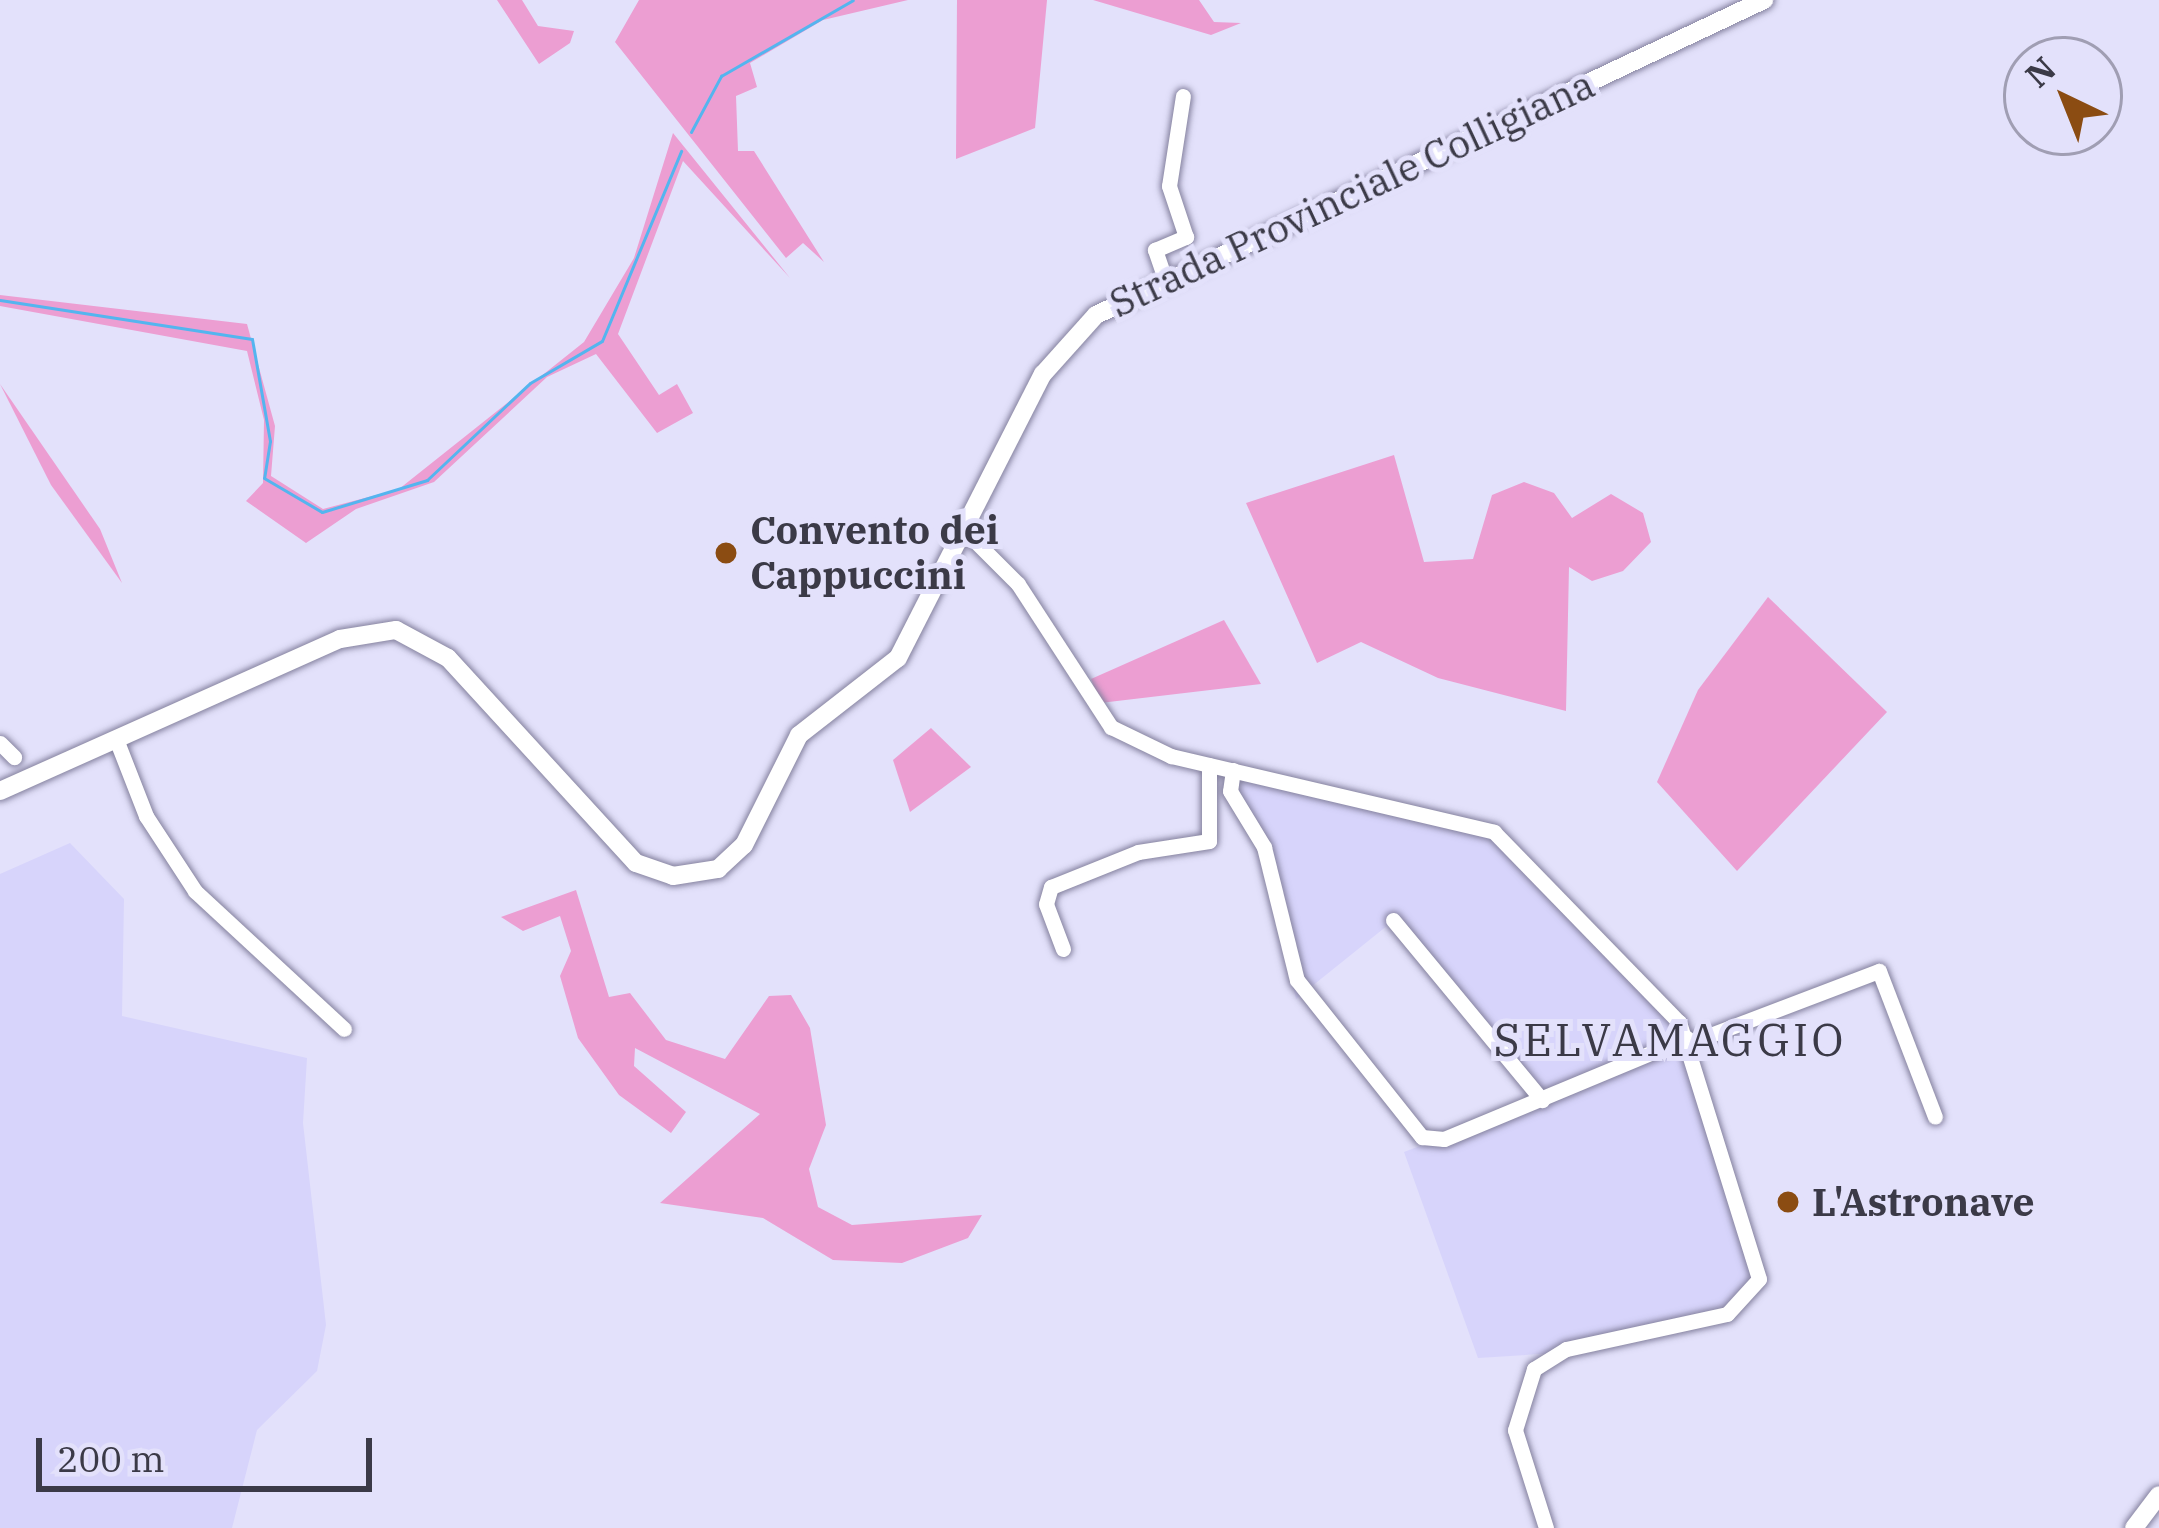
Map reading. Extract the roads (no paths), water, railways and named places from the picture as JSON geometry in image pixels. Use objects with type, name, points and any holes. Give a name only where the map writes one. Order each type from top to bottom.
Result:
[{"type":"main road","name":"Strada Provinciale Colligiana","points":[[0,791],[340,639],[403,631],[442,652],[636,862],[707,874],[741,849],[804,730],[894,664],[1059,352],[1164,276],[1764,0]]},
{"type":"main road","points":[[2134,1528],[2159,1496]]},
{"type":"street","points":[[1164,276],[1156,250],[1186,237],[1169,186],[1183,96]]},
{"type":"street","points":[[964,530],[1025,594],[1097,717],[1153,750],[1504,838],[1649,983],[1688,1041],[1760,1279],[1732,1312],[1566,1349],[1534,1369],[1515,1430],[1546,1528]]},
{"type":"street","points":[[116,739],[142,810],[195,891],[344,1029]]},
{"type":"street","points":[[0,743],[14,757]]},
{"type":"street","points":[[1064,949],[1048,890],[1138,852],[1209,841],[1209,764]]},
{"type":"street","points":[[1233,770],[1231,793],[1264,847],[1297,980],[1416,1132],[1444,1139],[1879,971],[1934,1117]]},
{"type":"street","points":[[1393,920],[1542,1100]]},
{"type":"waterway","points":[[691,132],[721,76],[853,0]]},
{"type":"waterway","points":[[0,300],[252,339],[270,441],[264,478],[322,512],[427,480],[530,383],[602,341],[681,151]]},
{"type":"place","name":"Convento dei Cappuccini","points":[[726,553]]},
{"type":"place","name":"L'Astronave","points":[[1788,1202]]},
{"type":"district","name":"SELVAMAGGIO","points":[[1670,1040]]}]
